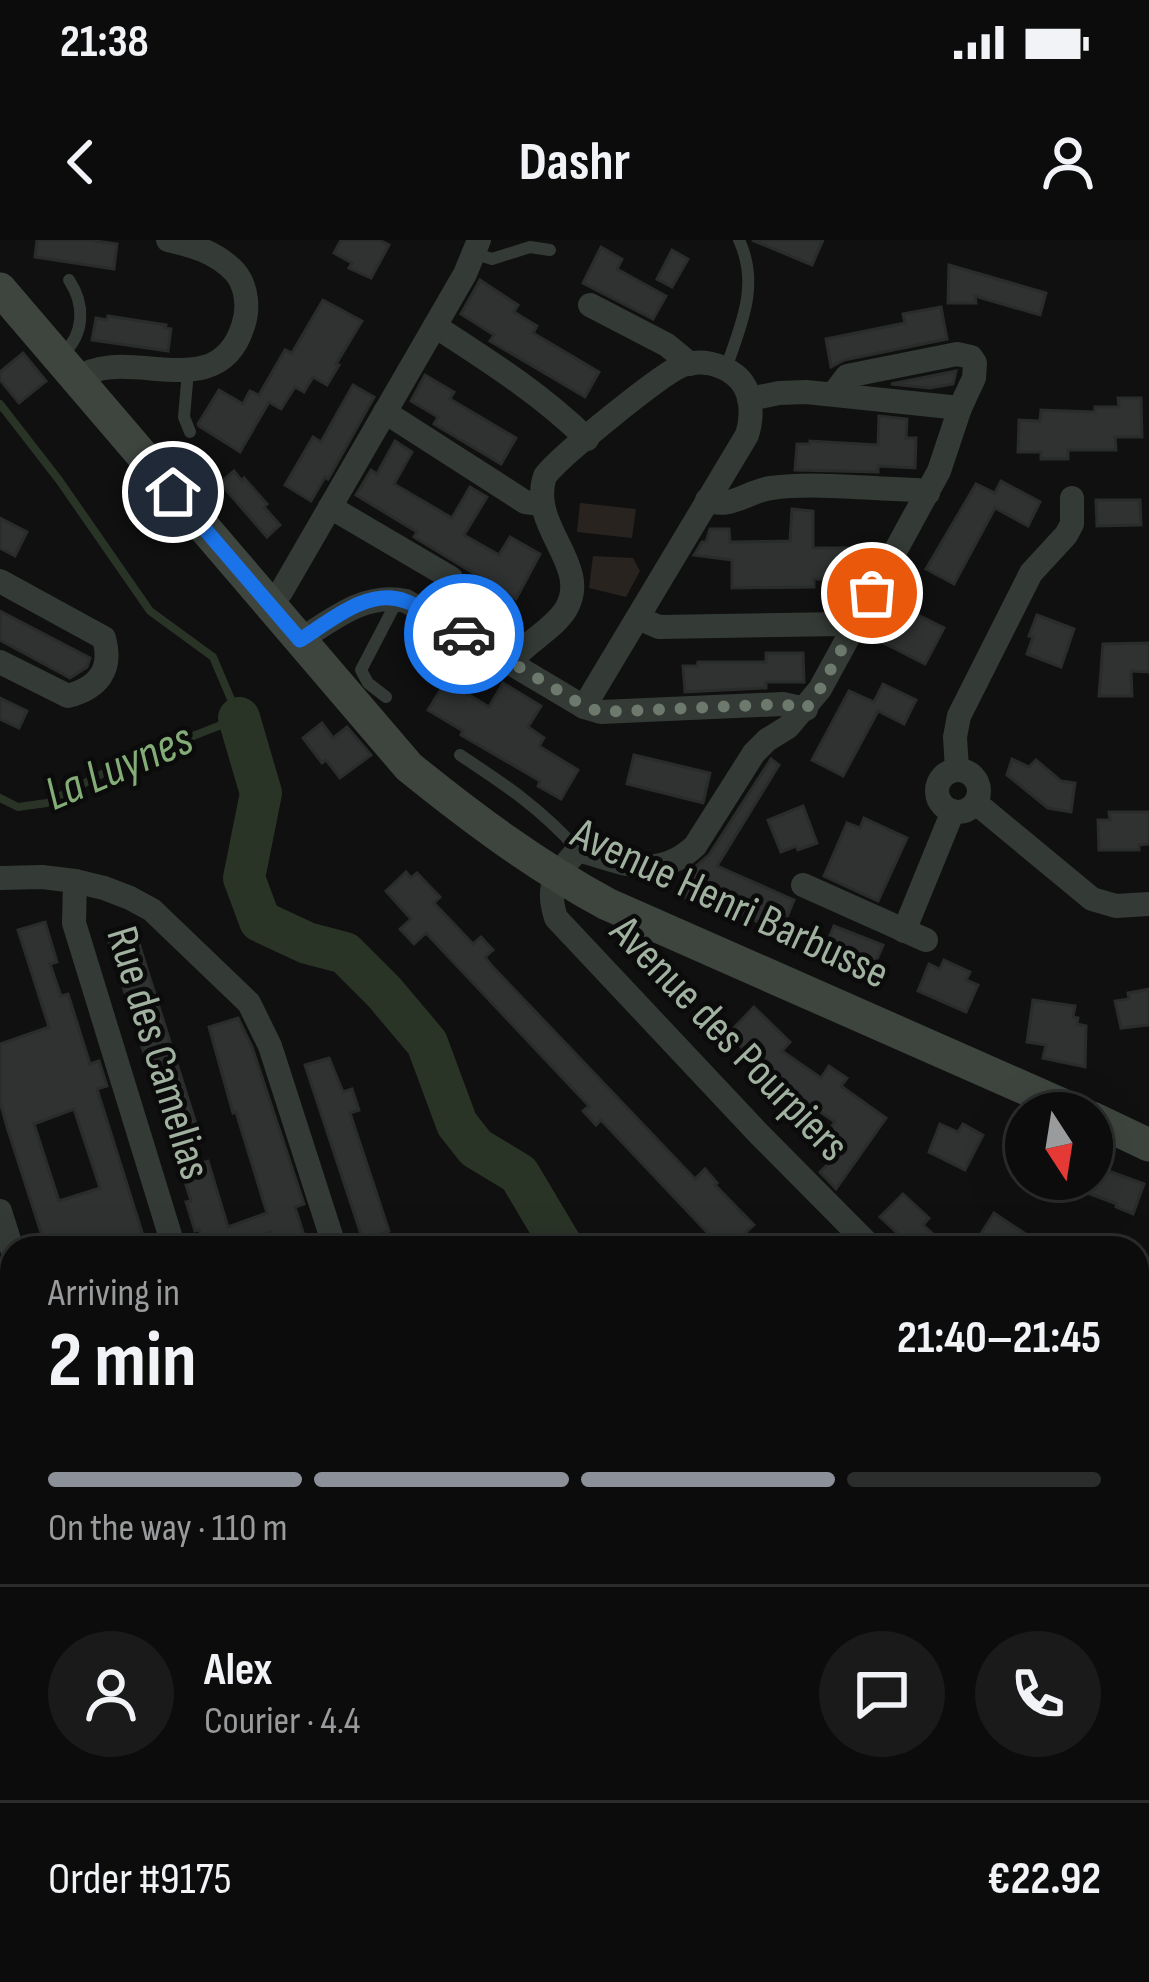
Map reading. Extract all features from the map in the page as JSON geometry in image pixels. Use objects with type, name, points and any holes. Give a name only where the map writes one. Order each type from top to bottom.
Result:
[{"type":"main road","name":"Avenue Henri Barbusse","points":[[0,289],[409,767],[487,830],[607,904],[1033,1092]]},
{"type":"main road","points":[[1113,1127],[1149,1142]]},
{"type":"street","points":[[68,369],[188,371],[214,363],[232,348],[247,316],[240,278],[223,260],[198,246],[168,240]]},
{"type":"street","points":[[267,602],[281,592],[465,274],[476,247]]},
{"type":"street","points":[[590,305],[667,346],[690,364]]},
{"type":"street","points":[[435,326],[515,377],[587,439]]},
{"type":"street","points":[[555,876],[578,850],[646,868],[683,857],[695,846],[754,753],[788,727],[820,689],[939,471],[976,371],[971,357],[964,354],[847,376],[834,393]]},
{"type":"street","points":[[512,661],[556,621],[572,594],[572,576],[541,504],[545,476],[682,366],[701,362],[726,368],[742,380],[749,399],[752,418],[747,435],[584,706]]},
{"type":"street","points":[[749,399],[779,393],[834,393],[960,408]]},
{"type":"street","points":[[385,412],[525,502],[541,504]]},
{"type":"street","points":[[707,500],[722,505],[785,487],[928,493]]},
{"type":"street","points":[[957,769],[959,716],[1031,574],[1072,524],[1072,498]]},
{"type":"street","points":[[330,507],[451,578],[454,586],[438,619]]},
{"type":"street","points":[[0,581],[104,638],[109,656],[101,676],[87,691],[68,697],[0,662]]},
{"type":"street","points":[[300,640],[359,603],[391,597],[438,619],[584,706],[618,713],[783,704],[806,709]]},
{"type":"street","points":[[638,618],[659,627],[853,626]]},
{"type":"street","points":[[803,885],[915,936],[965,807],[978,783],[970,773],[957,769],[944,774],[937,787],[939,802],[965,807],[1092,899],[1116,906],[1149,904]]},
{"type":"street","name":"Avenue des Pourpiers","points":[[555,876],[550,900],[556,918],[860,1236]]},
{"type":"street","points":[[0,878],[75,881],[104,888],[152,910],[249,1003],[271,1046],[331,1236]]},
{"type":"street","name":"Rue des Camelias","points":[[75,881],[74,923],[170,1236]]},
{"type":"lane","points":[[726,368],[748,304],[749,279],[739,240]]},
{"type":"lane","points":[[476,247],[491,259],[530,247],[550,250]]},
{"type":"lane","points":[[68,369],[70,346],[82,313],[69,280]]},
{"type":"lane","points":[[188,371],[184,417],[190,432]]},
{"type":"lane","points":[[386,697],[361,670],[398,599]]},
{"type":"lane","points":[[460,755],[530,802],[578,850]]},
{"type":"shaded area","points":[[580,503],[636,509],[632,538],[577,532]]},
{"type":"shaded area","points":[[593,556],[633,558],[640,571],[626,597],[589,588]]},
{"type":"building","points":[[37,240],[117,244],[114,269],[35,257]]},
{"type":"building","points":[[341,240],[379,240],[389,245],[371,278],[349,268],[352,263],[334,253]]},
{"type":"building","points":[[752,240],[823,240],[812,265]]},
{"type":"building","points":[[601,247],[622,259],[617,269],[666,296],[653,319],[583,283]]},
{"type":"building","points":[[672,250],[688,259],[672,287],[657,279]]},
{"type":"building","points":[[949,265],[1046,293],[1040,315],[975,296],[976,303],[948,303]]},
{"type":"building","points":[[480,280],[518,305],[514,312],[537,326],[533,333],[599,372],[585,397],[490,341],[494,335],[461,314]]},
{"type":"building","points":[[323,300],[362,321],[327,385],[313,377],[304,392],[295,387],[281,409],[269,402],[240,452],[199,426],[219,390],[243,404],[250,391],[259,395],[285,350],[292,353]]},
{"type":"building","points":[[941,307],[947,339],[844,360],[831,367],[826,339],[905,323],[903,314]]},
{"type":"building","points":[[108,316],[166,325],[171,329],[168,351],[92,340],[96,318],[107,320]]},
{"type":"building","points":[[23,353],[46,381],[19,403],[0,380],[0,372]]},
{"type":"building","points":[[956,371],[953,384],[930,388],[891,384]]},
{"type":"building","points":[[425,375],[454,392],[450,399],[516,438],[501,464],[434,424],[438,417],[411,401]]},
{"type":"building","points":[[353,385],[374,397],[311,501],[285,485],[313,437],[321,442]]},
{"type":"building","points":[[1118,398],[1141,398],[1142,437],[1115,437],[1116,450],[1068,450],[1068,459],[1041,459],[1041,452],[1018,452],[1019,420],[1040,421],[1041,410],[1095,412],[1095,407],[1119,407]]},
{"type":"building","points":[[879,416],[907,419],[906,438],[916,438],[915,468],[795,470],[797,444],[878,445]]},
{"type":"building","points":[[395,441],[412,452],[394,484],[452,518],[470,487],[487,497],[464,535],[499,555],[510,537],[540,554],[516,599],[414,537],[417,532],[356,495],[371,470],[377,474]]},
{"type":"building","points":[[234,471],[267,504],[264,507],[280,525],[267,537],[220,483]]},
{"type":"building","points":[[1001,481],[1040,502],[1028,526],[995,508],[954,584],[926,569],[976,484],[995,493]]},
{"type":"building","points":[[1096,500],[1140,500],[1141,525],[1097,526]]},
{"type":"building","points":[[792,509],[813,511],[813,548],[851,548],[850,579],[814,579],[814,587],[732,588],[732,560],[694,555],[710,529],[729,529],[730,542],[790,541]]},
{"type":"building","points":[[0,518],[27,532],[15,556],[0,548]]},
{"type":"building","points":[[0,611],[90,658],[87,667],[70,678],[0,640]]},
{"type":"building","points":[[898,611],[944,628],[925,664],[882,642]]},
{"type":"building","points":[[1037,615],[1074,629],[1061,667],[1027,654]]},
{"type":"building","points":[[1149,643],[1149,672],[1131,671],[1132,696],[1099,696],[1103,644]]},
{"type":"building","points":[[766,653],[803,653],[804,682],[685,692],[683,666],[766,662]]},
{"type":"building","points":[[446,681],[489,707],[503,683],[541,706],[528,727],[544,738],[539,746],[578,770],[561,799],[428,710]]},
{"type":"building","points":[[883,684],[916,700],[904,724],[878,711],[843,776],[812,760],[849,691],[874,702]]},
{"type":"building","points":[[0,698],[27,711],[19,728],[0,719]]},
{"type":"building","points":[[322,723],[333,738],[347,727],[371,755],[340,778],[303,738]]},
{"type":"building","points":[[634,755],[710,773],[703,803],[627,784]]},
{"type":"building","points":[[771,759],[779,765],[717,866],[794,900],[781,932],[698,896],[694,903],[678,893],[709,855]]},
{"type":"building","points":[[1012,759],[1029,767],[1036,760],[1061,781],[1075,783],[1071,812],[1048,808],[1007,775]]},
{"type":"building","points":[[803,806],[817,843],[781,852],[768,820]]},
{"type":"building","points":[[1109,812],[1149,812],[1149,844],[1139,845],[1139,850],[1099,850],[1098,820],[1110,820]]},
{"type":"building","points":[[864,818],[907,838],[878,901],[824,876],[847,823],[860,828]]},
{"type":"building","points":[[406,872],[411,878],[417,873],[440,897],[434,903],[473,944],[481,937],[493,950],[485,957],[491,965],[695,1179],[705,1169],[754,1225],[745,1233],[748,1236],[711,1236],[601,1120],[596,1125],[583,1111],[589,1106],[426,933],[414,944],[400,929],[411,919],[386,891]]},
{"type":"building","points":[[45,922],[57,962],[50,964],[61,996],[68,994],[90,1064],[99,1061],[107,1086],[97,1089],[143,1236],[42,1236],[0,1102],[0,1044],[49,1027],[18,930]],"holes":[[[74,1109],[100,1188],[59,1201],[34,1124]]]},
{"type":"building","points":[[834,926],[883,945],[872,971],[824,950]]},
{"type":"building","points":[[135,931],[197,1127],[170,1136],[108,939]]},
{"type":"building","points":[[944,960],[970,972],[966,980],[978,985],[966,1012],[918,991],[929,964],[940,969]]},
{"type":"building","points":[[1149,989],[1149,1025],[1121,1028],[1115,1001]]},
{"type":"building","points":[[1033,1000],[1075,1006],[1073,1017],[1086,1026],[1085,1067],[1043,1058],[1046,1045],[1027,1042]]},
{"type":"building","points":[[754,1007],[790,1042],[782,1051],[821,1078],[829,1066],[847,1078],[841,1086],[886,1118],[836,1189],[820,1172],[844,1148],[826,1134],[835,1122],[773,1079],[728,1034]]},
{"type":"building","points":[[238,1018],[252,1047],[304,1204],[295,1207],[304,1236],[271,1236],[270,1232],[201,1236],[195,1231],[181,1169],[208,1161],[228,1227],[267,1213],[209,1027]]},
{"type":"building","points":[[329,1058],[343,1092],[352,1089],[359,1110],[350,1113],[389,1231],[362,1236],[305,1065]]},
{"type":"building","points":[[940,1124],[958,1132],[963,1124],[983,1135],[965,1170],[929,1152]]},
{"type":"building","points":[[1113,1173],[1144,1184],[1133,1214],[1106,1200],[1113,1200]]},
{"type":"building","points":[[903,1194],[929,1218],[923,1225],[932,1233],[901,1236],[880,1217]]},
{"type":"building","points":[[994,1213],[1027,1235],[1026,1236],[980,1236]]},
{"type":"waterway","name":"La Luynes","points":[[0,404],[150,611],[213,657],[239,718],[119,765],[47,803],[18,807],[0,798]]},
{"type":"waterway","points":[[239,718],[261,793],[244,878],[260,921],[307,943],[345,953],[384,992],[427,1043],[457,1124],[476,1148],[519,1174],[556,1236]]},
{"type":"way so far","points":[[464,634],[601,712],[783,704],[806,709],[872,593]]},
{"type":"route","points":[[173,492],[300,640],[359,603],[391,597],[464,634]]}]
